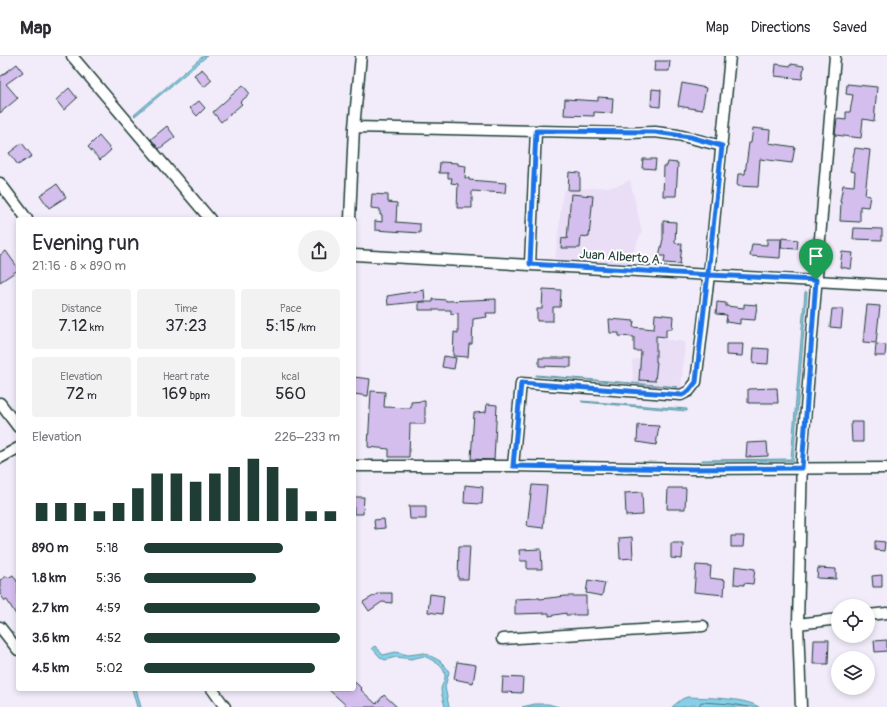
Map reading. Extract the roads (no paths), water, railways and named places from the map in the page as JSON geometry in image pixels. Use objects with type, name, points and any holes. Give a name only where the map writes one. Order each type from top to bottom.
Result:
[{"type":"street","points":[[72,56],[208,217]]},
{"type":"street","points":[[350,217],[354,127],[361,56]]},
{"type":"street","points":[[513,466],[521,383],[682,395],[689,391],[696,382],[709,275],[730,56]]},
{"type":"street","points":[[801,707],[798,624],[802,468],[835,56]]},
{"type":"street","points":[[354,127],[655,132],[690,137],[722,146]]},
{"type":"street","points":[[530,264],[536,131]]},
{"type":"street","points":[[0,183],[26,217]]},
{"type":"street","name":"Juan Alberto A.","points":[[356,255],[887,285]]},
{"type":"street","points":[[0,403],[16,424]]},
{"type":"street","points":[[0,458],[16,449]]},
{"type":"street","points":[[356,466],[513,466],[695,469],[887,468]]},
{"type":"street","points":[[875,614],[887,613]]},
{"type":"street","points":[[798,624],[831,620]]},
{"type":"street","points":[[502,639],[702,626]]},
{"type":"street","points":[[0,627],[16,647]]},
{"type":"street","points":[[213,691],[225,707]]},
{"type":"water","points":[[203,56],[207,56],[135,116],[134,115]]},
{"type":"water","points":[[805,292],[807,292],[793,461],[702,461],[791,459]]},
{"type":"water","points":[[536,375],[678,387],[536,376]]},
{"type":"water","points":[[581,401],[687,409],[687,411],[582,402]]},
{"type":"water","points":[[375,646],[383,655],[396,652],[408,655],[425,653],[440,661],[449,672],[445,687],[449,707],[445,707],[441,691],[445,673],[438,664],[424,656],[411,659],[396,657],[385,660],[381,658],[372,648]]},
{"type":"water","points":[[133,691],[137,691],[141,707],[137,707]]},
{"type":"water","points":[[687,697],[744,701],[759,707],[703,707],[694,705],[672,707]]},
{"type":"water","points":[[535,704],[548,704],[559,707],[522,707]]}]
